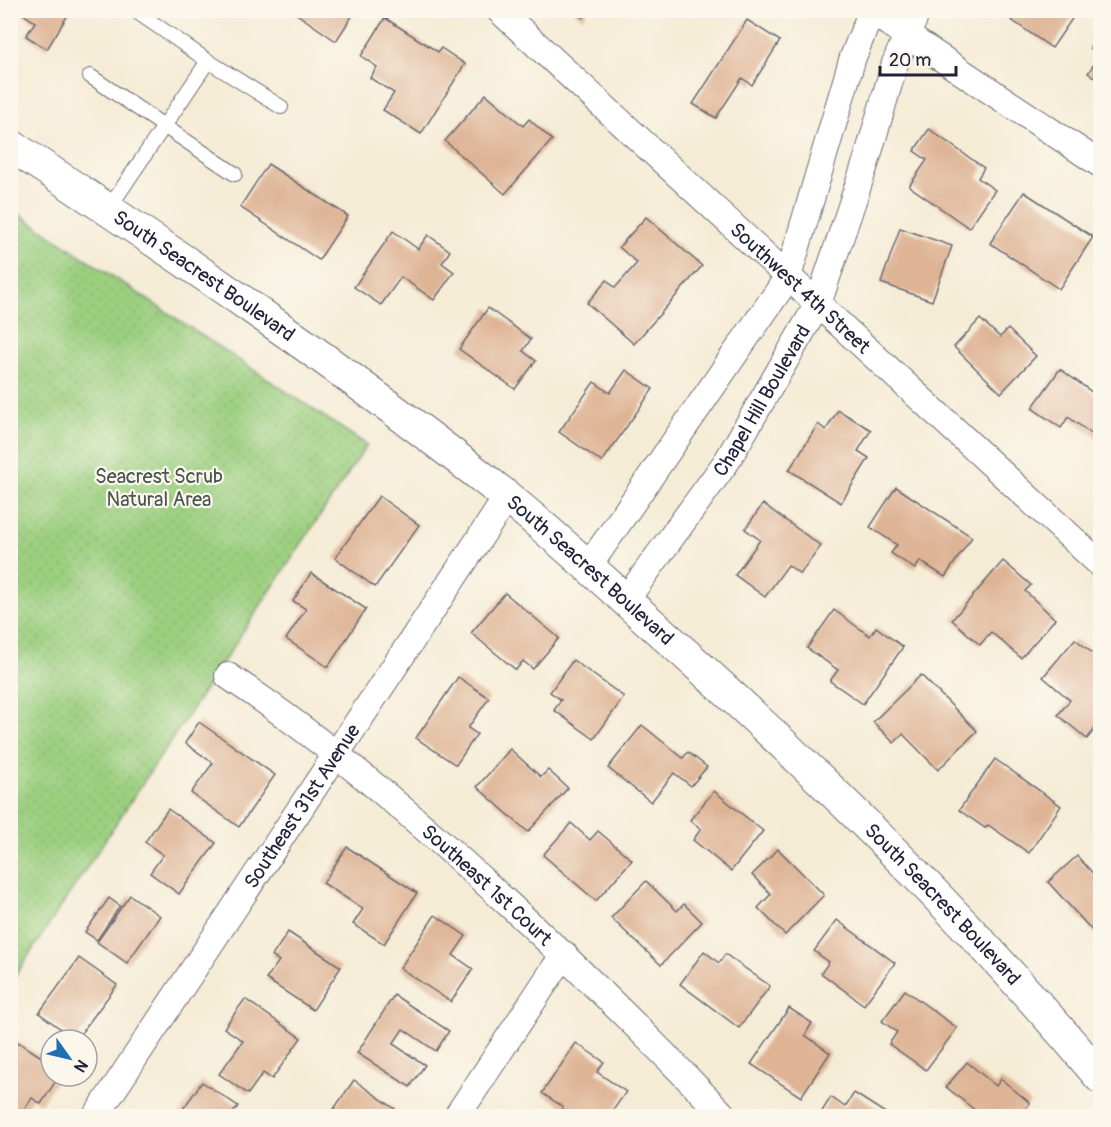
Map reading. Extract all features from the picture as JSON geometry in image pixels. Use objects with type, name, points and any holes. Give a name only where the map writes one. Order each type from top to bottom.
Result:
[{"type":"street","name":"Southwest 4th Street","points":[[499,10],[1101,564]]},
{"type":"street","name":"Chapel Hill Boulevard","points":[[626,601],[727,461],[818,304],[906,35],[918,10]]},
{"type":"street","points":[[588,567],[788,277],[853,57],[872,11],[1101,164]]},
{"type":"street","name":"South Seacrest Boulevard","points":[[10,146],[339,370],[507,497],[715,680],[851,808],[953,911],[1101,1077]]},
{"type":"street","name":"Southeast 31st Avenue","points":[[96,1116],[507,497]]},
{"type":"street","name":"Southeast 1st Court","points":[[228,676],[337,753],[448,848],[564,954],[724,1116]]},
{"type":"street","points":[[457,1116],[564,954]]},
{"type":"lane","points":[[137,12],[281,106]]},
{"type":"lane","points":[[107,211],[208,60]]},
{"type":"lane","points":[[90,76],[235,174]]},
{"type":"green space","name":"Seacrest Scrub Natural Area","points":[[11,209],[367,445],[11,982]]},
{"type":"building","points":[[17,10],[71,10],[47,49],[26,36],[35,22]]},
{"type":"building","points":[[291,10],[356,10],[336,41]]},
{"type":"building","points":[[571,10],[588,10],[583,18]]},
{"type":"building","points":[[997,10],[1078,10],[1052,48]]},
{"type":"building","points":[[385,18],[438,52],[441,48],[465,64],[421,134],[383,110],[394,93],[370,78],[377,67],[361,56]]},
{"type":"building","points":[[747,20],[780,41],[752,85],[742,78],[716,118],[693,104]]},
{"type":"building","points":[[1100,32],[1100,55],[1090,48]]},
{"type":"building","points":[[1100,55],[1100,81],[1088,73]]},
{"type":"building","points":[[486,94],[523,126],[529,119],[552,140],[505,194],[445,141]]},
{"type":"building","points":[[929,129],[984,168],[978,178],[995,190],[969,228],[909,186],[927,160],[914,151]]},
{"type":"building","points":[[268,164],[348,216],[319,260],[240,207]]},
{"type":"building","points":[[1024,192],[1093,237],[1059,289],[990,243]]},
{"type":"building","points":[[646,217],[702,266],[634,344],[587,303],[607,280],[615,288],[637,263],[619,247]]},
{"type":"building","points":[[900,228],[952,246],[932,301],[881,283]]},
{"type":"building","points":[[393,231],[418,249],[428,235],[450,251],[442,263],[454,272],[434,300],[401,277],[381,305],[354,287]]},
{"type":"building","points":[[488,308],[531,339],[523,351],[536,361],[515,389],[459,349]]},
{"type":"building","points":[[980,319],[1000,337],[1008,329],[1036,356],[1001,393],[954,347]]},
{"type":"building","points":[[1060,369],[1100,398],[1100,440],[1068,417],[1061,428],[1032,408]]},
{"type":"building","points":[[626,370],[653,389],[602,462],[559,432],[594,382],[610,393]]},
{"type":"building","points":[[838,410],[871,430],[858,451],[869,458],[841,503],[789,470],[818,424],[826,430]]},
{"type":"building","points":[[896,487],[972,537],[945,577],[920,561],[915,569],[891,553],[897,545],[870,527]]},
{"type":"building","points":[[379,496],[419,525],[375,587],[335,558]]},
{"type":"building","points":[[763,504],[821,546],[800,574],[788,565],[765,597],[735,575],[760,540],[745,529]]},
{"type":"building","points":[[1003,561],[1031,585],[1025,591],[1055,619],[1021,658],[991,632],[980,645],[952,620]]},
{"type":"building","points":[[311,573],[366,609],[328,667],[286,639],[306,609],[293,601]]},
{"type":"building","points":[[505,593],[559,638],[533,669],[523,661],[516,670],[471,633]]},
{"type":"building","points":[[834,610],[870,636],[876,627],[903,647],[863,704],[830,681],[838,670],[807,648]]},
{"type":"building","points":[[1075,639],[1100,659],[1100,722],[1087,739],[1058,715],[1070,700],[1043,677]]},
{"type":"building","points":[[573,660],[624,697],[594,739],[554,710],[561,700],[550,692]]},
{"type":"building","points":[[921,675],[977,731],[938,770],[903,734],[894,743],[873,722]]},
{"type":"building","points":[[458,677],[489,698],[468,728],[477,734],[456,765],[416,738]]},
{"type":"building","points":[[199,722],[275,775],[239,827],[191,793],[213,763],[185,743]]},
{"type":"building","points":[[642,725],[683,758],[688,752],[707,767],[691,786],[674,773],[651,802],[608,768]]},
{"type":"building","points":[[510,749],[541,777],[548,770],[568,788],[528,832],[477,787]]},
{"type":"building","points":[[995,759],[1061,806],[1029,853],[988,825],[985,828],[959,810]]},
{"type":"building","points":[[714,791],[763,831],[731,871],[693,840],[701,829],[690,820]]},
{"type":"building","points":[[168,809],[216,843],[179,894],[150,873],[163,855],[145,842]]},
{"type":"building","points":[[571,823],[590,840],[598,831],[632,860],[596,901],[543,855]]},
{"type":"building","points":[[347,847],[417,893],[384,944],[353,924],[363,909],[323,883]]},
{"type":"building","points":[[778,849],[824,895],[785,935],[758,908],[771,894],[752,875]]},
{"type":"building","points":[[1077,856],[1100,881],[1099,938],[1048,882]]},
{"type":"building","points":[[646,881],[677,911],[684,904],[702,922],[661,965],[611,918]]},
{"type":"building","points":[[130,895],[160,916],[127,963],[97,942]]},
{"type":"building","points":[[109,898],[120,906],[97,940],[85,932]]},
{"type":"building","points":[[435,915],[466,936],[453,955],[473,969],[451,1002],[400,968]]},
{"type":"building","points":[[837,920],[895,963],[864,1005],[821,973],[829,962],[814,951]]},
{"type":"building","points":[[288,932],[341,967],[313,1010],[266,979],[279,961],[272,956]]},
{"type":"building","points":[[704,951],[719,963],[725,954],[770,986],[739,1028],[680,984]]},
{"type":"building","points":[[79,958],[117,985],[85,1028],[60,1028],[39,1013]]},
{"type":"building","points":[[905,990],[957,1028],[926,1070],[889,1044],[897,1032],[882,1021]]},
{"type":"building","points":[[394,995],[449,1031],[436,1051],[403,1029],[393,1044],[425,1065],[410,1087],[357,1053]]},
{"type":"building","points":[[245,999],[301,1038],[272,1079],[263,1073],[248,1094],[219,1074],[243,1041],[224,1028]]},
{"type":"building","points":[[789,1008],[812,1023],[805,1035],[830,1053],[801,1097],[751,1064]]},
{"type":"building","points":[[18,1042],[39,1055],[39,1088],[51,1088],[41,1104],[32,1098],[20,1116],[10,1116],[10,1053]]},
{"type":"building","points":[[576,1043],[604,1062],[597,1072],[626,1092],[609,1116],[557,1116],[563,1107],[542,1093]]},
{"type":"building","points":[[967,1062],[996,1086],[1001,1079],[1030,1103],[1019,1116],[971,1116],[976,1111],[946,1087]]},
{"type":"building","points":[[354,1080],[395,1109],[390,1116],[329,1116]]},
{"type":"building","points":[[202,1082],[238,1106],[231,1116],[178,1116]]},
{"type":"building","points":[[854,1093],[890,1116],[819,1116],[831,1097],[845,1107]]}]
